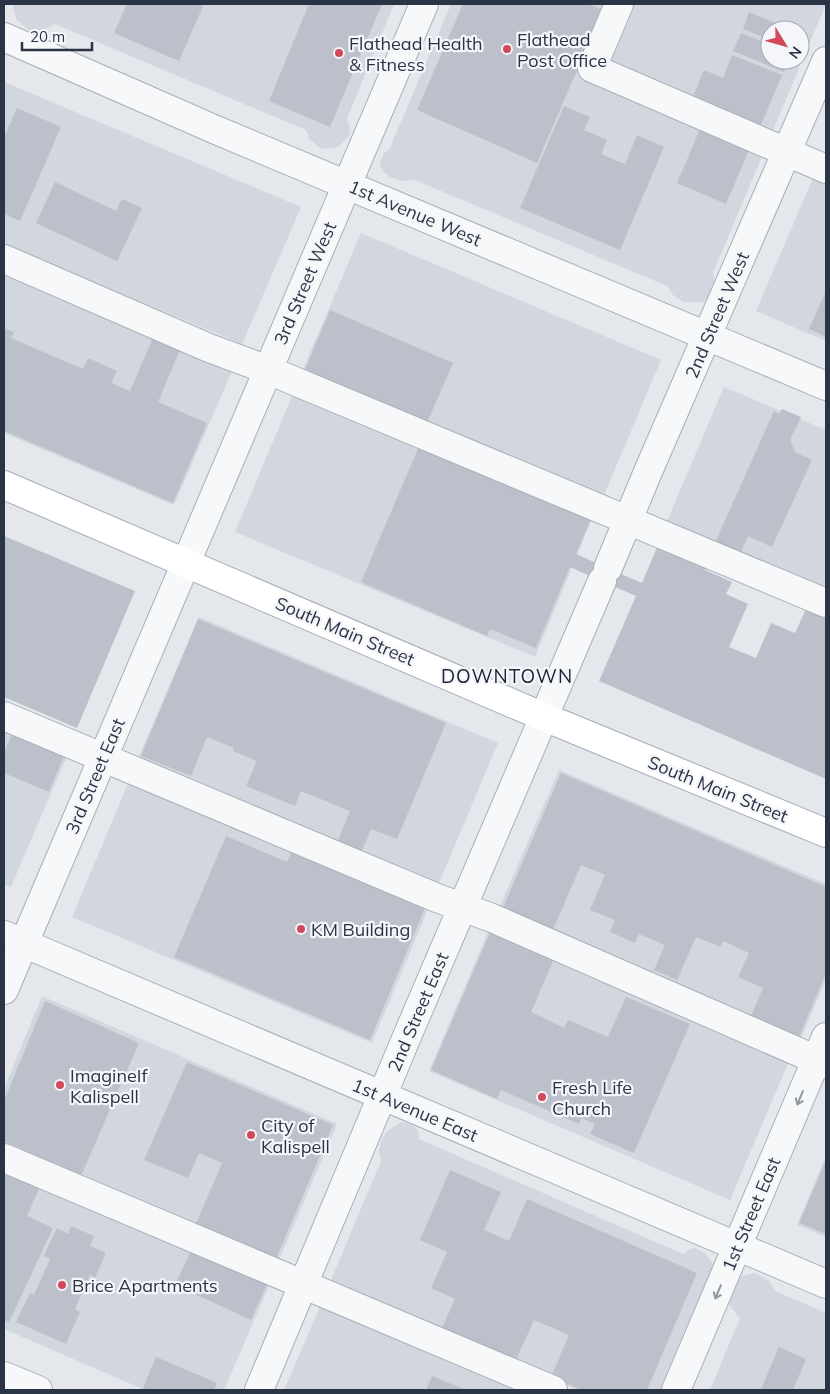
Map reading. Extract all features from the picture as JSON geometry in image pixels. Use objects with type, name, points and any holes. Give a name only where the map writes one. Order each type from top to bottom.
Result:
[{"type":"main road","name":"South Main Street","points":[[4,485],[544,717],[826,833]]},
{"type":"street","name":"3rd Street West","points":[[186,563],[424,4]]},
{"type":"street","points":[[618,4],[592,68],[826,169]]},
{"type":"street","name":"1st Avenue West","points":[[4,38],[347,185],[826,386]]},
{"type":"street","name":"2nd Street West","points":[[544,717],[826,61]]},
{"type":"street","points":[[5,260],[209,348],[268,370],[826,603]]},
{"type":"street","name":"3rd Street East","points":[[4,990],[14,940],[103,758],[186,563]]},
{"type":"street","points":[[4,716],[463,908],[823,1054]]},
{"type":"street","name":"2nd Street East","points":[[259,1390],[544,717]]},
{"type":"street","name":"1st Avenue East","points":[[14,940],[826,1284]]},
{"type":"street","name":"1st Street East","points":[[676,1390],[823,1054]]},
{"type":"street","points":[[4,1158],[553,1390]]},
{"type":"street","points":[[4,1376],[38,1390]]},
{"type":"shaded area","points":[[15,4],[394,4],[347,119],[350,128],[349,136],[338,147],[322,149],[310,140],[306,130],[55,24],[42,31],[30,31],[16,19],[13,7]]},
{"type":"shaded area","points":[[451,4],[826,4],[810,42],[810,20],[760,20],[760,70],[798,70],[713,273],[715,282],[708,299],[701,302],[683,302],[673,295],[667,286],[415,180],[401,181],[390,177],[380,166],[384,153],[389,150]]},
{"type":"shaded area","points":[[4,82],[301,207],[242,344],[4,245]]},
{"type":"shaded area","points":[[817,169],[826,173],[826,341],[756,311]]},
{"type":"shaded area","points":[[361,233],[661,360],[602,500],[301,374]]},
{"type":"shaded area","points":[[4,263],[236,362],[174,505],[4,433]]},
{"type":"shaded area","points":[[724,387],[826,430],[826,597],[664,528]]},
{"type":"shaded area","points":[[295,389],[594,514],[535,657],[235,532]]},
{"type":"shaded area","points":[[199,617],[498,743],[436,890],[136,763]]},
{"type":"shaded area","points":[[4,723],[69,751],[11,887],[4,884]]},
{"type":"shaded area","points":[[559,770],[826,884],[826,979],[799,1043],[497,913]]},
{"type":"shaded area","name":"KM Building","points":[[132,774],[432,900],[372,1043],[72,917]]},
{"type":"shaded area","points":[[491,925],[792,1054],[730,1200],[429,1071]]},
{"type":"shaded area","points":[[42,996],[337,1124],[276,1267],[4,1149],[4,1089]]},
{"type":"shaded area","points":[[401,1122],[410,1124],[418,1130],[419,1139],[683,1254],[695,1248],[705,1253],[714,1265],[715,1275],[666,1390],[577,1390],[359,1297],[331,1283],[381,1161],[379,1150],[381,1141],[386,1132]]},
{"type":"shaded area","points":[[826,1156],[826,1237],[797,1225]]},
{"type":"shaded area","points":[[4,1163],[272,1279],[224,1390],[145,1390],[4,1329]]},
{"type":"shaded area","points":[[755,1273],[770,1281],[775,1291],[826,1313],[826,1390],[710,1390],[740,1318],[728,1303],[735,1282],[742,1276]]},
{"type":"shaded area","points":[[322,1302],[538,1390],[284,1390]]},
{"type":"building","points":[[127,4],[204,4],[179,61],[114,33]]},
{"type":"building","points":[[309,4],[382,4],[330,127],[269,101]]},
{"type":"building","points":[[463,4],[588,4],[603,10],[537,163],[417,110]]},
{"type":"building","points":[[749,12],[768,20],[760,20],[760,36],[743,29]]},
{"type":"building","points":[[741,33],[760,41],[760,62],[733,51]]},
{"type":"building","points":[[732,55],[760,66],[760,70],[770,70],[782,75],[761,125],[693,97],[704,70],[723,78]]},
{"type":"building","points":[[564,106],[590,117],[584,130],[607,140],[601,154],[625,164],[637,135],[664,147],[620,250],[520,208]]},
{"type":"building","points":[[17,108],[61,127],[20,221],[4,214],[4,137]]},
{"type":"building","points":[[704,120],[753,141],[726,204],[677,183]]},
{"type":"building","points":[[55,182],[116,211],[122,199],[142,208],[117,261],[36,223]]},
{"type":"building","points":[[826,291],[826,337],[809,329]]},
{"type":"building","points":[[330,310],[453,363],[426,425],[304,372]]},
{"type":"building","points":[[4,328],[14,332],[11,338],[83,369],[88,358],[117,371],[111,383],[130,391],[155,333],[182,345],[158,402],[207,423],[173,503],[4,431]]},
{"type":"building","points":[[782,409],[801,417],[790,440],[795,452],[812,460],[772,547],[748,536],[739,556],[714,545],[774,411],[779,414]]},
{"type":"building","points":[[420,444],[592,517],[576,554],[637,581],[642,583],[658,545],[707,566],[705,570],[732,582],[726,594],[748,604],[729,647],[756,658],[771,623],[795,633],[806,609],[826,618],[826,779],[599,681],[636,596],[570,567],[536,648],[490,629],[487,636],[361,582]]},
{"type":"building","points":[[4,536],[135,591],[77,728],[4,697]]},
{"type":"building","points":[[198,619],[446,723],[397,839],[371,829],[360,855],[336,845],[350,811],[301,791],[295,806],[246,786],[257,761],[233,751],[234,748],[207,737],[191,776],[141,756]]},
{"type":"building","points":[[14,729],[66,751],[49,792],[4,773],[4,753]]},
{"type":"building","points":[[561,773],[826,887],[826,973],[799,1037],[751,1016],[763,988],[738,977],[749,953],[723,941],[721,947],[696,937],[677,980],[654,970],[665,945],[639,934],[635,943],[610,932],[615,920],[590,910],[605,875],[581,865],[552,932],[502,910]]},
{"type":"building","name":"KM Building","points":[[226,836],[287,862],[295,845],[428,901],[370,1040],[174,957]]},
{"type":"building","points":[[491,930],[555,957],[531,1012],[564,1028],[568,1020],[608,1037],[626,997],[690,1024],[634,1153],[590,1134],[595,1124],[581,1118],[579,1124],[501,1090],[497,1099],[431,1070]]},
{"type":"building","points":[[45,1001],[139,1043],[81,1176],[4,1141],[4,1101]]},
{"type":"building","points":[[187,1062],[333,1125],[276,1259],[195,1226],[222,1163],[199,1153],[188,1178],[144,1160]]},
{"type":"building","points":[[826,1160],[826,1234],[799,1223]]},
{"type":"building","points":[[4,1170],[42,1182],[27,1216],[53,1228],[9,1322],[4,1320]]},
{"type":"building","points":[[450,1170],[501,1192],[484,1230],[509,1241],[527,1199],[697,1273],[647,1390],[582,1390],[551,1377],[569,1335],[534,1320],[516,1360],[442,1328],[455,1299],[431,1288],[447,1252],[420,1240]]},
{"type":"building","name":"Brice Apartments","points":[[71,1226],[94,1236],[90,1246],[106,1253],[95,1278],[90,1275],[75,1309],[80,1312],[66,1344],[16,1322],[30,1293],[34,1295],[50,1259],[44,1256],[57,1228],[68,1234]]},
{"type":"building","points":[[193,1246],[269,1280],[251,1320],[175,1285]]},
{"type":"building","points":[[779,1347],[806,1359],[793,1390],[761,1389]]},
{"type":"building","points":[[156,1357],[217,1383],[214,1390],[147,1390],[143,1388]]},
{"type":"building","points":[[432,1376],[466,1390],[426,1390]]},
{"type":"place","name":"Flathead Post Office","points":[[507,49]]},
{"type":"place","name":"Flathead Health & Fitness","points":[[339,53]]},
{"type":"place","name":"KM Building","points":[[301,929]]},
{"type":"place","name":"ImagineIf Kalispell","points":[[60,1085]]},
{"type":"place","name":"Fresh Life Church","points":[[542,1097]]},
{"type":"place","name":"City of Kalispell","points":[[251,1135]]},
{"type":"place","name":"Brice Apartments","points":[[62,1285]]},
{"type":"district","name":"DOWNTOWN","points":[[507,676]]}]
